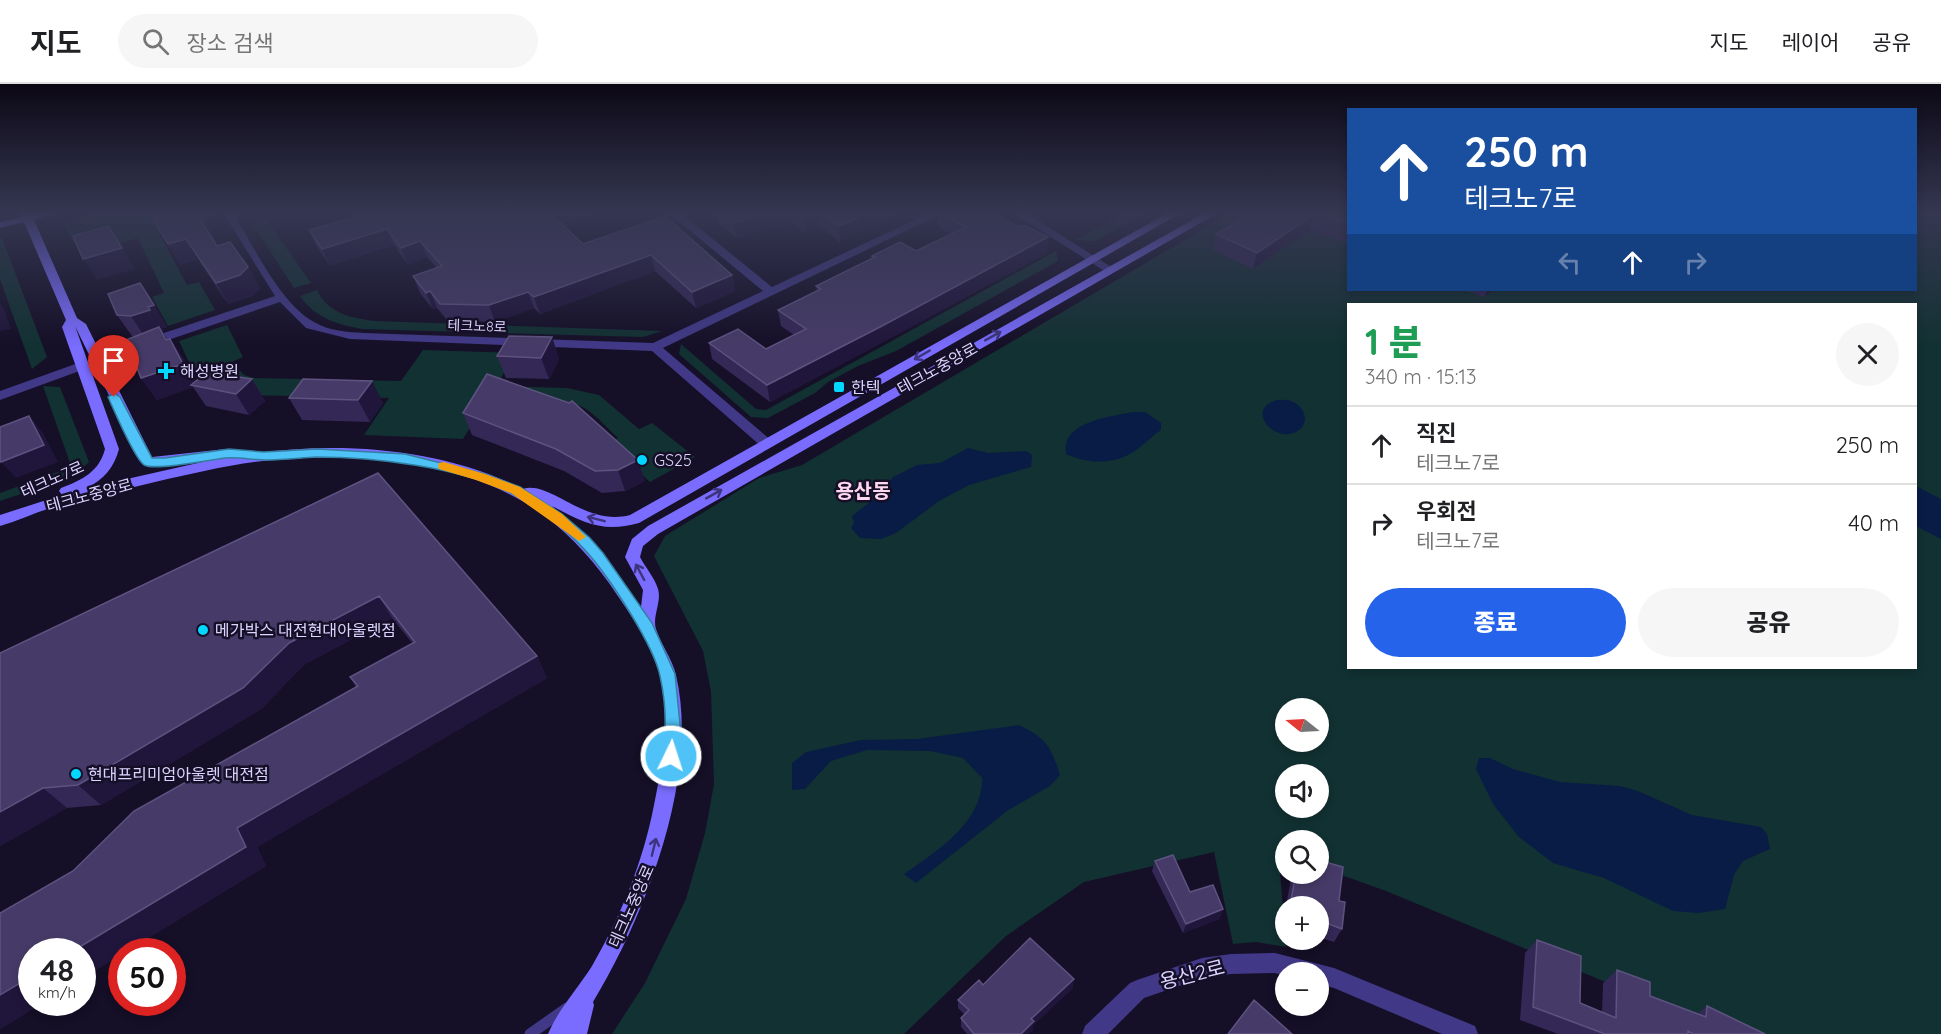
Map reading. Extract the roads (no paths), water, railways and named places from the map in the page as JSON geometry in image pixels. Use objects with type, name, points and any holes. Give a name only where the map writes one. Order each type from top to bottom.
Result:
[{"type":"main road","name":"테크노7로","points":[[44,258],[72,320],[80,324],[141,452],[148,462],[229,454],[264,456]]},
{"type":"main road","name":"테크노중앙로","points":[[647,627],[651,590],[632,557],[637,543],[663,523],[1131,258]]},
{"type":"main road","name":"테크노중앙로","points":[[4,519],[92,492],[264,456],[317,453],[405,458],[537,494],[584,516],[614,523],[634,519],[1091,259]]},
{"type":"main road","name":"테크노7로","points":[[4,519],[44,498],[76,487],[98,476],[110,462],[112,448],[68,327],[72,320]]},
{"type":"main road","name":"테크노중앙로","points":[[516,490],[557,518],[585,542],[598,556],[647,627],[668,674],[673,734],[666,800],[649,869],[618,938],[587,995],[559,1034]]},
{"type":"main road","points":[[576,1034],[587,995]]},
{"type":"street","name":"테크노8로","points":[[256,258],[281,298],[309,324],[334,333],[364,338],[655,347],[840,258]]},
{"type":"street","points":[[730,258],[770,291]]},
{"type":"street","points":[[1091,259],[1110,270]]},
{"type":"street","points":[[96,360],[281,298]]},
{"type":"street","points":[[655,347],[767,444]]},
{"type":"street","points":[[0,396],[81,366]]},
{"type":"street","name":"용산2로","points":[[1093,1034],[1137,990],[1202,968],[1231,964],[1275,963]]},
{"type":"street","points":[[1329,977],[1467,1034]]},
{"type":"lane","points":[[530,1034],[587,995]]},
{"type":"water","points":[[1277,400],[1289,400],[1302,410],[1305,418],[1299,430],[1290,434],[1282,434],[1267,425],[1263,418],[1263,411],[1267,405]]},
{"type":"water","points":[[1132,412],[1145,412],[1161,423],[1161,430],[1131,454],[1104,462],[1075,458],[1066,454],[1066,443],[1078,428],[1099,419]]},
{"type":"water","points":[[968,448],[988,453],[1026,451],[1032,455],[1031,467],[969,485],[939,501],[896,533],[881,539],[860,538],[851,528],[854,523],[852,516],[878,496],[893,477],[917,465],[940,463]]},
{"type":"water","points":[[1917,487],[1941,499],[1941,539],[1917,527]]},
{"type":"water","points":[[1019,725],[1036,734],[1046,744],[1054,757],[1060,775],[1050,786],[1007,811],[916,883],[904,874],[956,834],[975,808],[982,778],[963,758],[930,751],[867,750],[831,761],[805,789],[792,790],[792,763],[806,752],[861,740],[917,739]]},
{"type":"water","points":[[1479,758],[1490,758],[1513,769],[1560,782],[1620,786],[1638,791],[1692,815],[1761,827],[1767,834],[1770,849],[1743,861],[1734,875],[1725,909],[1699,913],[1673,911],[1604,878],[1553,863],[1518,836],[1493,804],[1476,769]]},
{"type":"place","name":"해성병원","points":[[166,371]]},
{"type":"place","name":"한텍","points":[[839,387]]},
{"type":"place","name":"GS25","points":[[642,460]]},
{"type":"place","name":"메가박스 대전현대아울렛점","points":[[203,630]]},
{"type":"place","name":"현대프리미엄아울렛 대전점","points":[[76,774]]},
{"type":"district","name":"용산동","points":[[863,490]]}]
